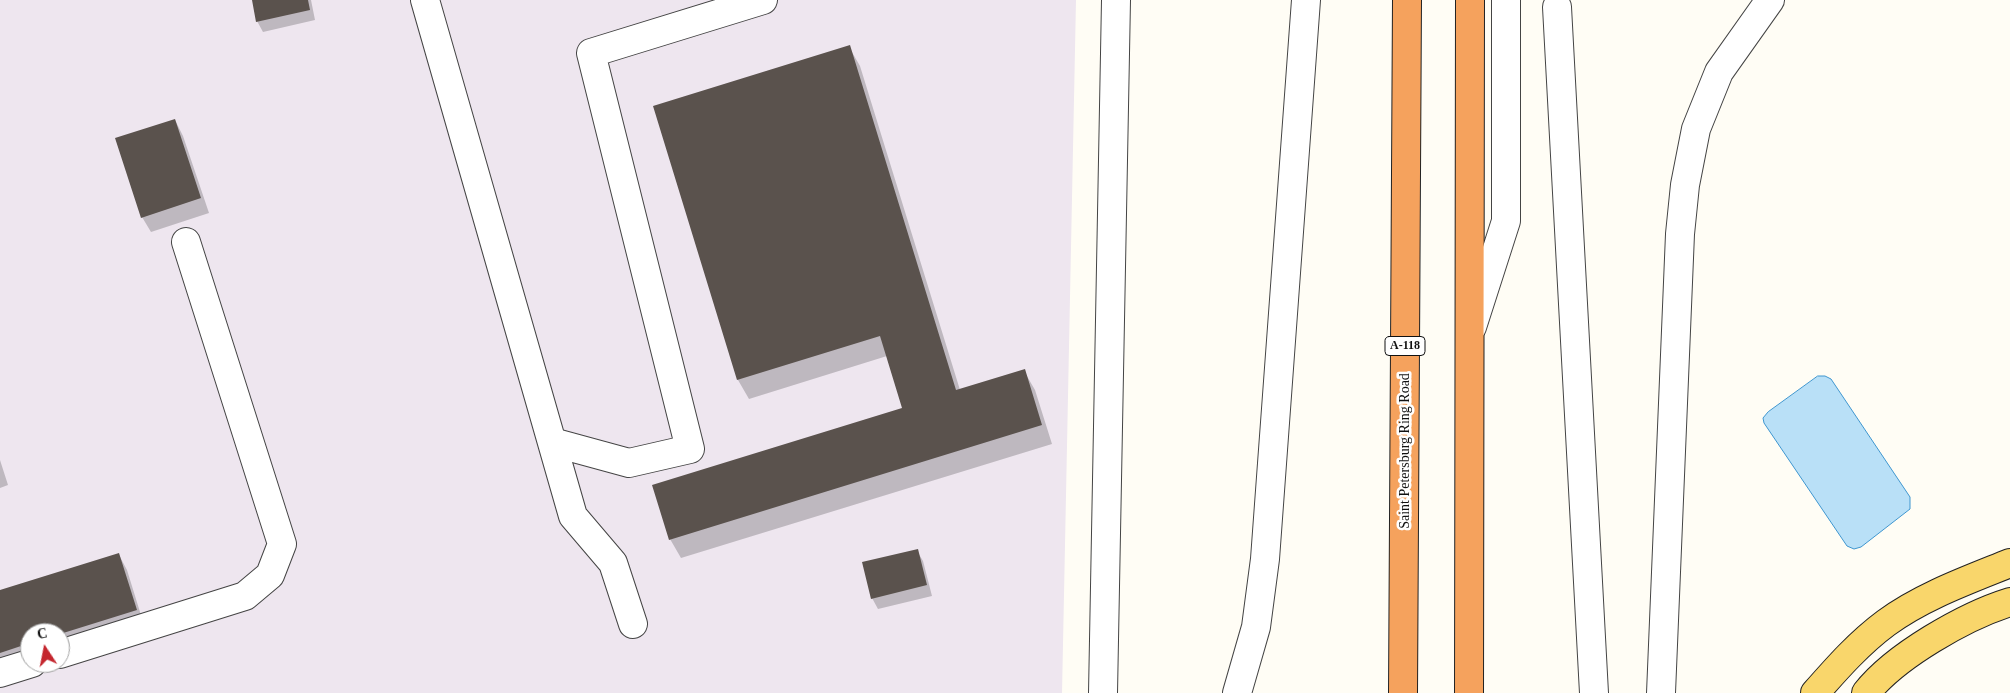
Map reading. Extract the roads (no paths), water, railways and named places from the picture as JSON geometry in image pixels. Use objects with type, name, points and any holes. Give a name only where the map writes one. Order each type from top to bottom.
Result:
[{"type":"highway","name":"Saint Petersburg Ring Road","points":[[1403,693],[1407,0]]},
{"type":"highway","points":[[1469,693],[1470,0]]},
{"type":"main road","points":[[1815,693],[1842,660],[1886,623],[1919,603],[1964,581],[2010,563]]},
{"type":"main road","points":[[1866,693],[1905,657],[1945,631],[2010,602]]},
{"type":"street","points":[[425,0],[573,516],[613,563],[633,624]]},
{"type":"street","points":[[552,442],[629,463],[690,449],[591,53],[764,0]]},
{"type":"street","points":[[1103,693],[1116,0]]},
{"type":"street","points":[[1237,693],[1256,627],[1265,559],[1306,0]]},
{"type":"street","points":[[1470,336],[1506,221],[1506,0]]},
{"type":"street","points":[[1661,693],[1680,234],[1685,185],[1696,129],[1719,72],[1770,0]]},
{"type":"street","points":[[1557,7],[1594,693]]},
{"type":"street","points":[[70,651],[245,596],[270,575],[282,544],[186,242]]},
{"type":"street","points":[[0,673],[20,667]]},
{"type":"water","points":[[1818,376],[1825,376],[1831,379],[1910,497],[1910,509],[1861,547],[1854,549],[1847,546],[1764,423],[1763,418],[1768,412]]}]
